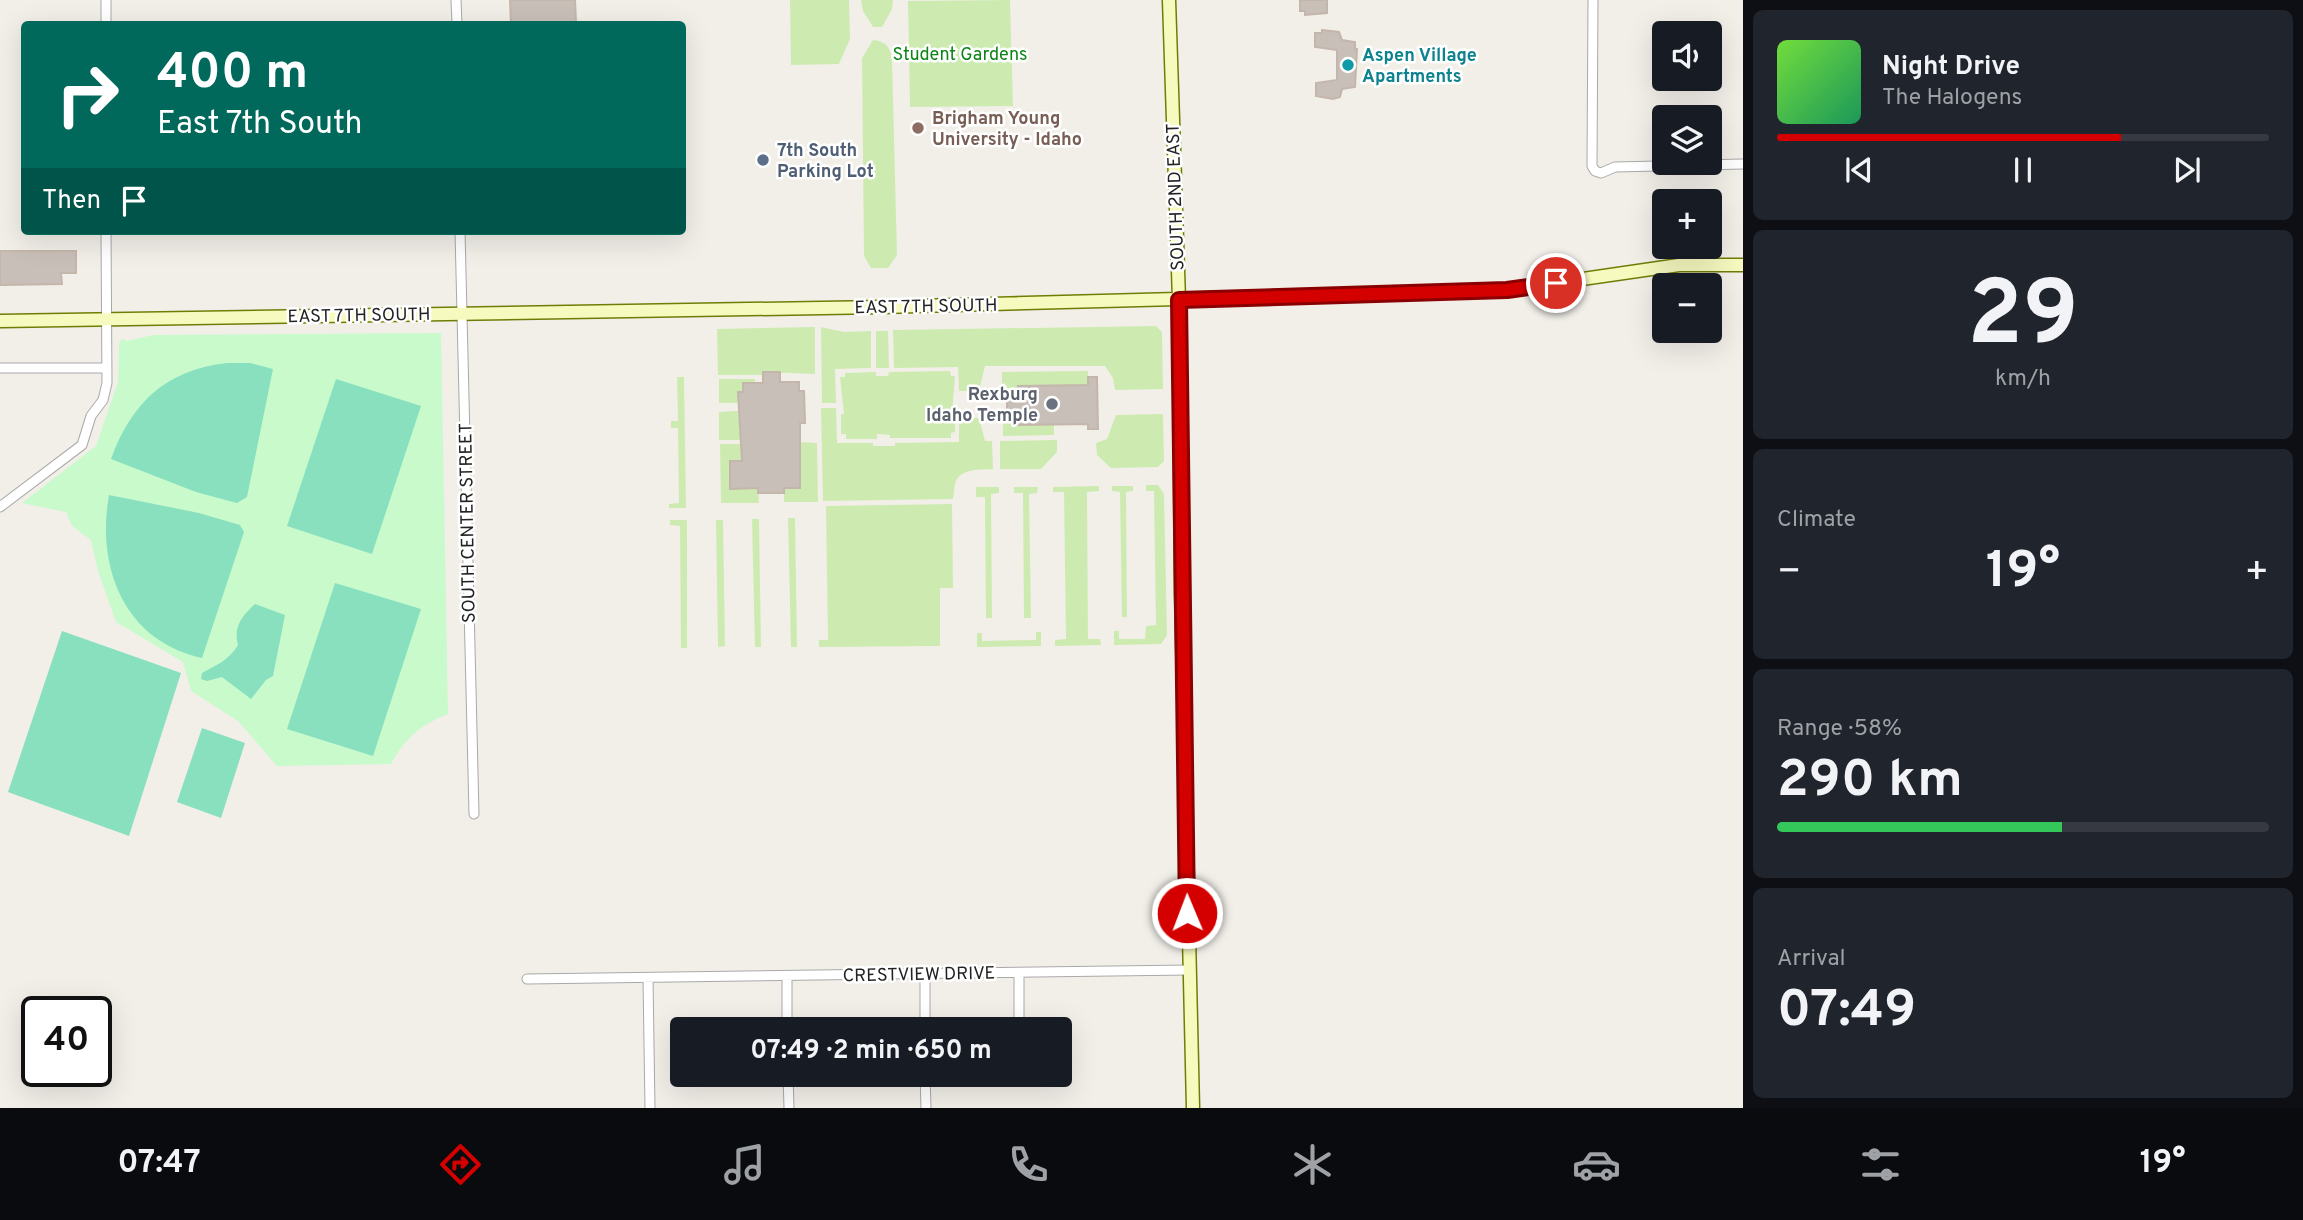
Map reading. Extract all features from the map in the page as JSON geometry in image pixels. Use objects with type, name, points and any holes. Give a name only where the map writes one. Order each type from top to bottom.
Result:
[{"type":"main road","name":"SOUTH 2ND EAST","points":[[1169,0],[1179,300],[1181,604],[1193,1108]]},
{"type":"main road","name":"EAST 7TH SOUTH","points":[[0,321],[703,310],[1507,290],[1679,265],[1743,265]]},
{"type":"street","points":[[106,0],[106,21]]},
{"type":"street","points":[[456,0],[457,21]]},
{"type":"street","points":[[1593,0],[1592,166],[1598,172],[1615,167],[1743,164]]},
{"type":"street","points":[[0,507],[82,445],[91,416],[103,400],[107,368],[106,235]]},
{"type":"street","name":"SOUTH CENTER STREET","points":[[460,235],[474,814]]},
{"type":"street","points":[[0,368],[107,368]]},
{"type":"street","name":"CRESTVIEW DRIVE","points":[[527,979],[1189,970]]},
{"type":"street","points":[[1019,973],[1019,1017]]},
{"type":"street","points":[[925,974],[925,1017]]},
{"type":"street","points":[[787,976],[787,1017]]},
{"type":"street","points":[[648,978],[650,1108]]},
{"type":"street","points":[[788,1087],[789,1108]]},
{"type":"street","points":[[925,1087],[926,1108]]},
{"type":"green space","points":[[790,0],[849,0],[850,39],[839,64],[791,65]]},
{"type":"green space","points":[[861,0],[893,0],[892,9],[882,27],[873,27],[863,11]]},
{"type":"green space","name":"Student Gardens","points":[[1010,0],[1013,106],[910,107],[908,1]]},
{"type":"green space","points":[[873,40],[887,46],[892,60],[897,255],[888,268],[871,268],[864,256],[862,58]]},
{"type":"green space","points":[[1156,326],[1162,332],[1163,389],[1115,390],[1113,378],[1105,366],[985,366],[979,391],[959,391],[958,367],[894,368],[893,330]]},
{"type":"green space","points":[[815,327],[815,374],[764,372],[763,375],[718,375],[717,329]]},
{"type":"green space","points":[[821,327],[844,332],[871,331],[871,368],[835,369],[836,403],[822,403]]},
{"type":"green space","points":[[876,331],[888,331],[889,368],[876,368]]},
{"type":"green space","points":[[441,333],[448,714],[415,733],[402,746],[391,764],[277,766],[238,721],[191,691],[183,662],[116,622],[98,571],[91,540],[72,526],[66,512],[22,503],[96,446],[118,382],[119,343],[122,339],[127,341],[153,335]]},
{"type":"green space","points":[[227,363],[250,363],[273,369],[247,497],[237,503],[196,492],[111,459],[129,421],[154,392],[186,373]]},
{"type":"green space","points":[[950,371],[951,376],[955,376],[952,413],[955,413],[955,432],[951,433],[951,438],[890,438],[890,435],[877,434],[877,439],[846,439],[846,434],[841,434],[841,414],[844,414],[840,377],[845,377],[845,373],[876,372],[876,376],[888,376],[889,372]]},
{"type":"green space","points":[[1088,371],[1088,385],[1018,386],[1018,392],[1007,392],[1007,386],[1002,386],[1002,372]]},
{"type":"green space","points":[[677,377],[684,377],[686,508],[669,508],[669,504],[679,503],[678,428],[671,428],[671,421],[678,421]]},
{"type":"green space","points":[[336,379],[421,406],[372,554],[287,526]]},
{"type":"green space","points":[[719,379],[755,379],[755,383],[743,383],[743,392],[738,392],[738,403],[719,403]]},
{"type":"green space","points":[[821,408],[836,408],[837,443],[873,443],[873,446],[959,442],[959,418],[979,418],[985,441],[992,441],[993,469],[972,470],[959,477],[953,499],[823,501]]},
{"type":"green space","points":[[738,411],[741,440],[719,440],[719,412]]},
{"type":"green space","points":[[1163,414],[1164,461],[1158,467],[1111,468],[1097,455],[1096,443],[1107,439],[1116,415]]},
{"type":"green space","points":[[1018,422],[1018,425],[1054,424],[1054,435],[1003,436],[1003,423]]},
{"type":"green space","points":[[1057,440],[1057,452],[1041,469],[1000,469],[1000,441]]},
{"type":"green space","points":[[800,442],[817,443],[818,502],[784,502],[784,488],[800,487]]},
{"type":"green space","points":[[720,444],[741,444],[742,461],[730,461],[730,488],[758,488],[759,503],[721,503]]},
{"type":"green space","points":[[1146,485],[1158,485],[1164,494],[1167,635],[1161,644],[1114,645],[1114,631],[1119,631],[1119,639],[1145,639],[1146,626],[1156,625],[1154,491],[1146,491]]},
{"type":"green space","points":[[1099,486],[1099,491],[1087,492],[1088,639],[1100,639],[1101,645],[1055,646],[1055,640],[1066,639],[1064,492],[1053,492],[1053,487]]},
{"type":"green space","points":[[1112,486],[1133,486],[1133,491],[1126,492],[1127,617],[1122,617],[1120,492],[1112,491]]},
{"type":"green space","points":[[976,487],[999,487],[999,493],[991,494],[992,618],[986,618],[985,497],[976,497]]},
{"type":"green space","points":[[1014,487],[1038,487],[1037,493],[1029,494],[1031,618],[1024,618],[1023,493],[1014,493]]},
{"type":"green space","points":[[109,495],[199,513],[240,525],[244,532],[202,658],[175,649],[153,635],[135,618],[121,597],[112,574],[107,548]]},
{"type":"green space","points":[[952,504],[953,588],[940,588],[940,646],[819,647],[819,640],[828,640],[826,506]]},
{"type":"green space","points":[[788,518],[795,518],[797,647],[791,647]]},
{"type":"green space","points":[[752,519],[759,519],[761,647],[755,647]]},
{"type":"green space","points":[[670,520],[687,520],[687,648],[681,648],[680,526],[670,525]]},
{"type":"green space","points":[[716,520],[723,520],[725,646],[718,647]]},
{"type":"green space","points":[[335,583],[421,609],[373,756],[287,729]]},
{"type":"green space","points":[[255,604],[285,615],[273,676],[266,680],[251,699],[222,677],[207,681],[201,679],[202,673],[231,655],[238,645],[240,622]]},
{"type":"green space","points":[[62,631],[181,673],[129,836],[8,792]]},
{"type":"green space","points":[[1036,632],[1041,632],[1041,646],[977,647],[977,633],[982,633],[982,641],[1036,640]]},
{"type":"green space","points":[[202,728],[245,743],[221,818],[177,802]]},
{"type":"building","points":[[510,0],[575,0],[576,21],[511,21]]},
{"type":"building","name":"Aspen Village Apartments","points":[[1300,0],[1327,0],[1327,13],[1305,15],[1305,11],[1300,11]]},
{"type":"building","name":"Aspen Village Apartments","points":[[1322,30],[1339,32],[1342,40],[1355,42],[1357,49],[1355,87],[1342,89],[1340,97],[1333,99],[1316,96],[1316,83],[1337,80],[1337,50],[1315,47],[1315,33],[1322,33]]},
{"type":"building","points":[[0,251],[76,251],[76,273],[61,273],[62,284],[0,285]]},
{"type":"building","points":[[763,372],[780,372],[780,382],[799,382],[799,391],[804,391],[805,423],[800,423],[800,488],[784,488],[784,493],[758,493],[758,488],[730,489],[730,461],[742,461],[738,392],[743,392],[743,383],[763,383]]},
{"type":"building","name":"Rexburg Idaho Temple","points":[[1088,377],[1097,377],[1098,429],[1088,429],[1088,424],[1018,425],[1013,413],[1007,413],[1007,398],[1014,398],[1018,386],[1088,385]]},
{"type":"place","name":"Aspen Village Apartments","points":[[1348,65]]},
{"type":"place","name":"Brigham Young University - Idaho","points":[[918,128]]},
{"type":"place","name":"7th South Parking Lot","points":[[763,160]]},
{"type":"place","name":"Rexburg Idaho Temple","points":[[1052,404]]},
{"type":"route","points":[[1187,913],[1179,300],[1507,290],[1556,283]]}]
